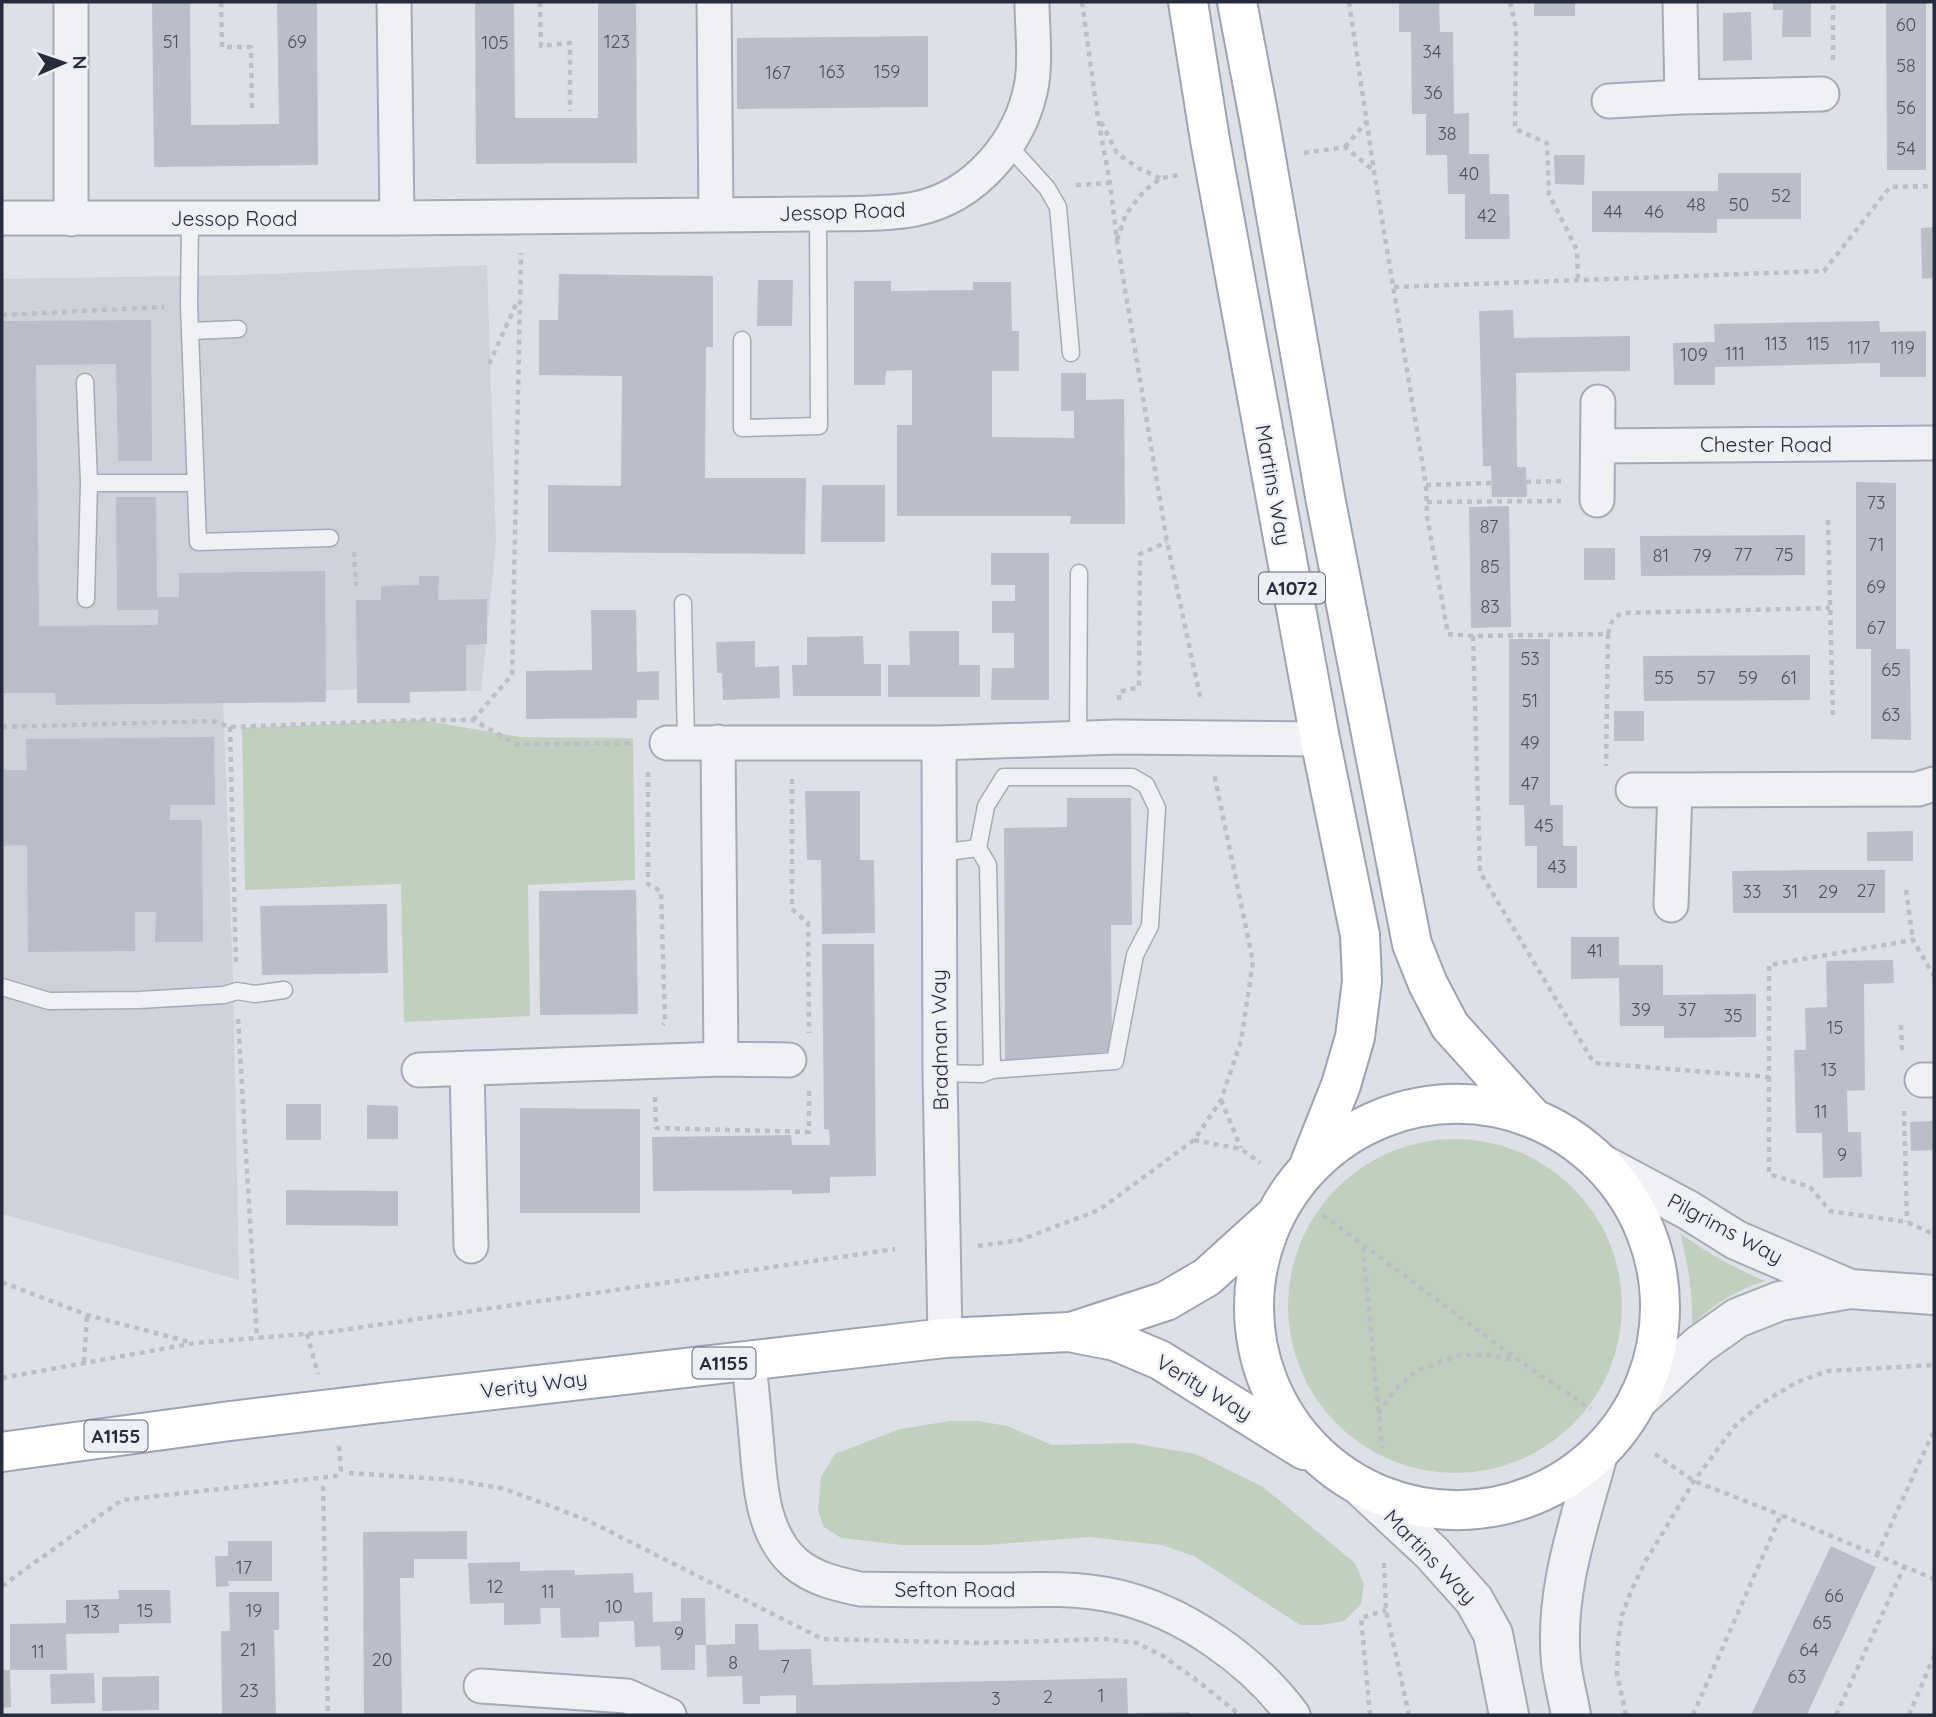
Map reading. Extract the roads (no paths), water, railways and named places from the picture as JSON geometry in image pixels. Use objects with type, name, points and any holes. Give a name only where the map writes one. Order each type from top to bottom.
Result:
[{"type":"main road","name":"Martins Way","points":[[1188,2],[1210,140],[1320,739],[1360,935],[1362,981],[1355,1037],[1345,1073],[1308,1168],[1276,1214],[1260,1257],[1254,1303],[1259,1350],[1273,1394],[1297,1433],[1345,1476],[1408,1505],[1458,1511],[1510,1504],[1557,1484],[1598,1454],[1620,1429],[1638,1400],[1655,1352],[1660,1301],[1652,1251],[1633,1205],[1602,1164],[1570,1138],[1534,1118],[1486,1105],[1437,1104],[1389,1115],[1345,1137],[1308,1168]]},
{"type":"main road","name":"Martins Way","points":[[1237,2],[1326,502],[1412,944],[1428,984],[1450,1026],[1534,1118]]},
{"type":"main road","name":"Verity Way","points":[[1069,1332],[1166,1301],[1207,1277],[1276,1214]]},
{"type":"main road","name":"Verity Way","points":[[2,1452],[230,1421],[749,1360],[945,1338],[1069,1332],[1115,1341],[1160,1360],[1345,1476]]},
{"type":"street","points":[[71,2],[71,219]]},
{"type":"street","points":[[394,2],[397,218]]},
{"type":"street","points":[[714,2],[716,215]]},
{"type":"street","name":"Jessop Road","points":[[2,218],[818,214],[883,213],[914,209],[936,204],[980,177],[1008,145],[1024,112],[1032,82],[1031,2]]},
{"type":"street","points":[[1680,2],[1682,97]]},
{"type":"street","points":[[1609,101],[1822,94]]},
{"type":"street","points":[[1597,500],[1598,402]]},
{"type":"street","name":"Chester Road","points":[[1598,446],[1934,443]]},
{"type":"street","points":[[721,1059],[690,742],[939,743],[1117,737],[1320,739]]},
{"type":"street","name":"Bradman Way","points":[[939,743],[940,1073],[945,1338]]},
{"type":"street","points":[[1620,784],[1675,790],[1918,789],[1934,784]]},
{"type":"street","points":[[1671,905],[1675,790]]},
{"type":"street","points":[[419,1070],[721,1059],[789,1060]]},
{"type":"street","points":[[467,1068],[471,1246]]},
{"type":"street","name":"Pilgrims Way","points":[[1602,1164],[1688,1210],[1736,1240],[1850,1289]]},
{"type":"street","name":"Pilgrims Way","points":[[1638,1400],[1699,1345],[1737,1318],[1780,1301],[1850,1289],[1934,1295]]},
{"type":"street","name":"Sefton Road","points":[[749,1360],[761,1486],[768,1518],[779,1542],[794,1562],[834,1584],[860,1589],[1049,1589],[1116,1597],[1157,1610],[1220,1644],[1255,1673],[1293,1715]]},
{"type":"street","name":"Martins Way","points":[[1571,1715],[1561,1662],[1561,1614],[1568,1567],[1598,1454]]},
{"type":"street","name":"Martins Way","points":[[1345,1476],[1432,1553],[1474,1600],[1493,1634],[1509,1715]]},
{"type":"street","points":[[481,1686],[627,1696],[669,1715]]},
{"type":"lane","points":[[1008,145],[1047,188],[1058,207],[1071,353]]},
{"type":"lane","points":[[742,340],[742,428],[819,426],[818,214]]},
{"type":"lane","points":[[190,219],[190,305],[198,542],[330,538]]},
{"type":"lane","points":[[191,331],[238,329]]},
{"type":"lane","points":[[85,383],[89,483],[86,598]]},
{"type":"lane","points":[[89,483],[196,483]]},
{"type":"lane","points":[[1078,738],[1079,573]]},
{"type":"lane","points":[[683,603],[690,742]]},
{"type":"lane","points":[[940,1073],[982,1074],[992,1070],[1115,1061],[1135,955],[1150,926],[1157,808],[1146,785],[1132,777],[1004,777],[986,806],[978,848],[988,865],[992,1070]]},
{"type":"lane","points":[[939,853],[978,848]]},
{"type":"lane","points":[[2,988],[48,1001],[139,1000],[224,995],[237,991],[255,994],[284,990]]}]
